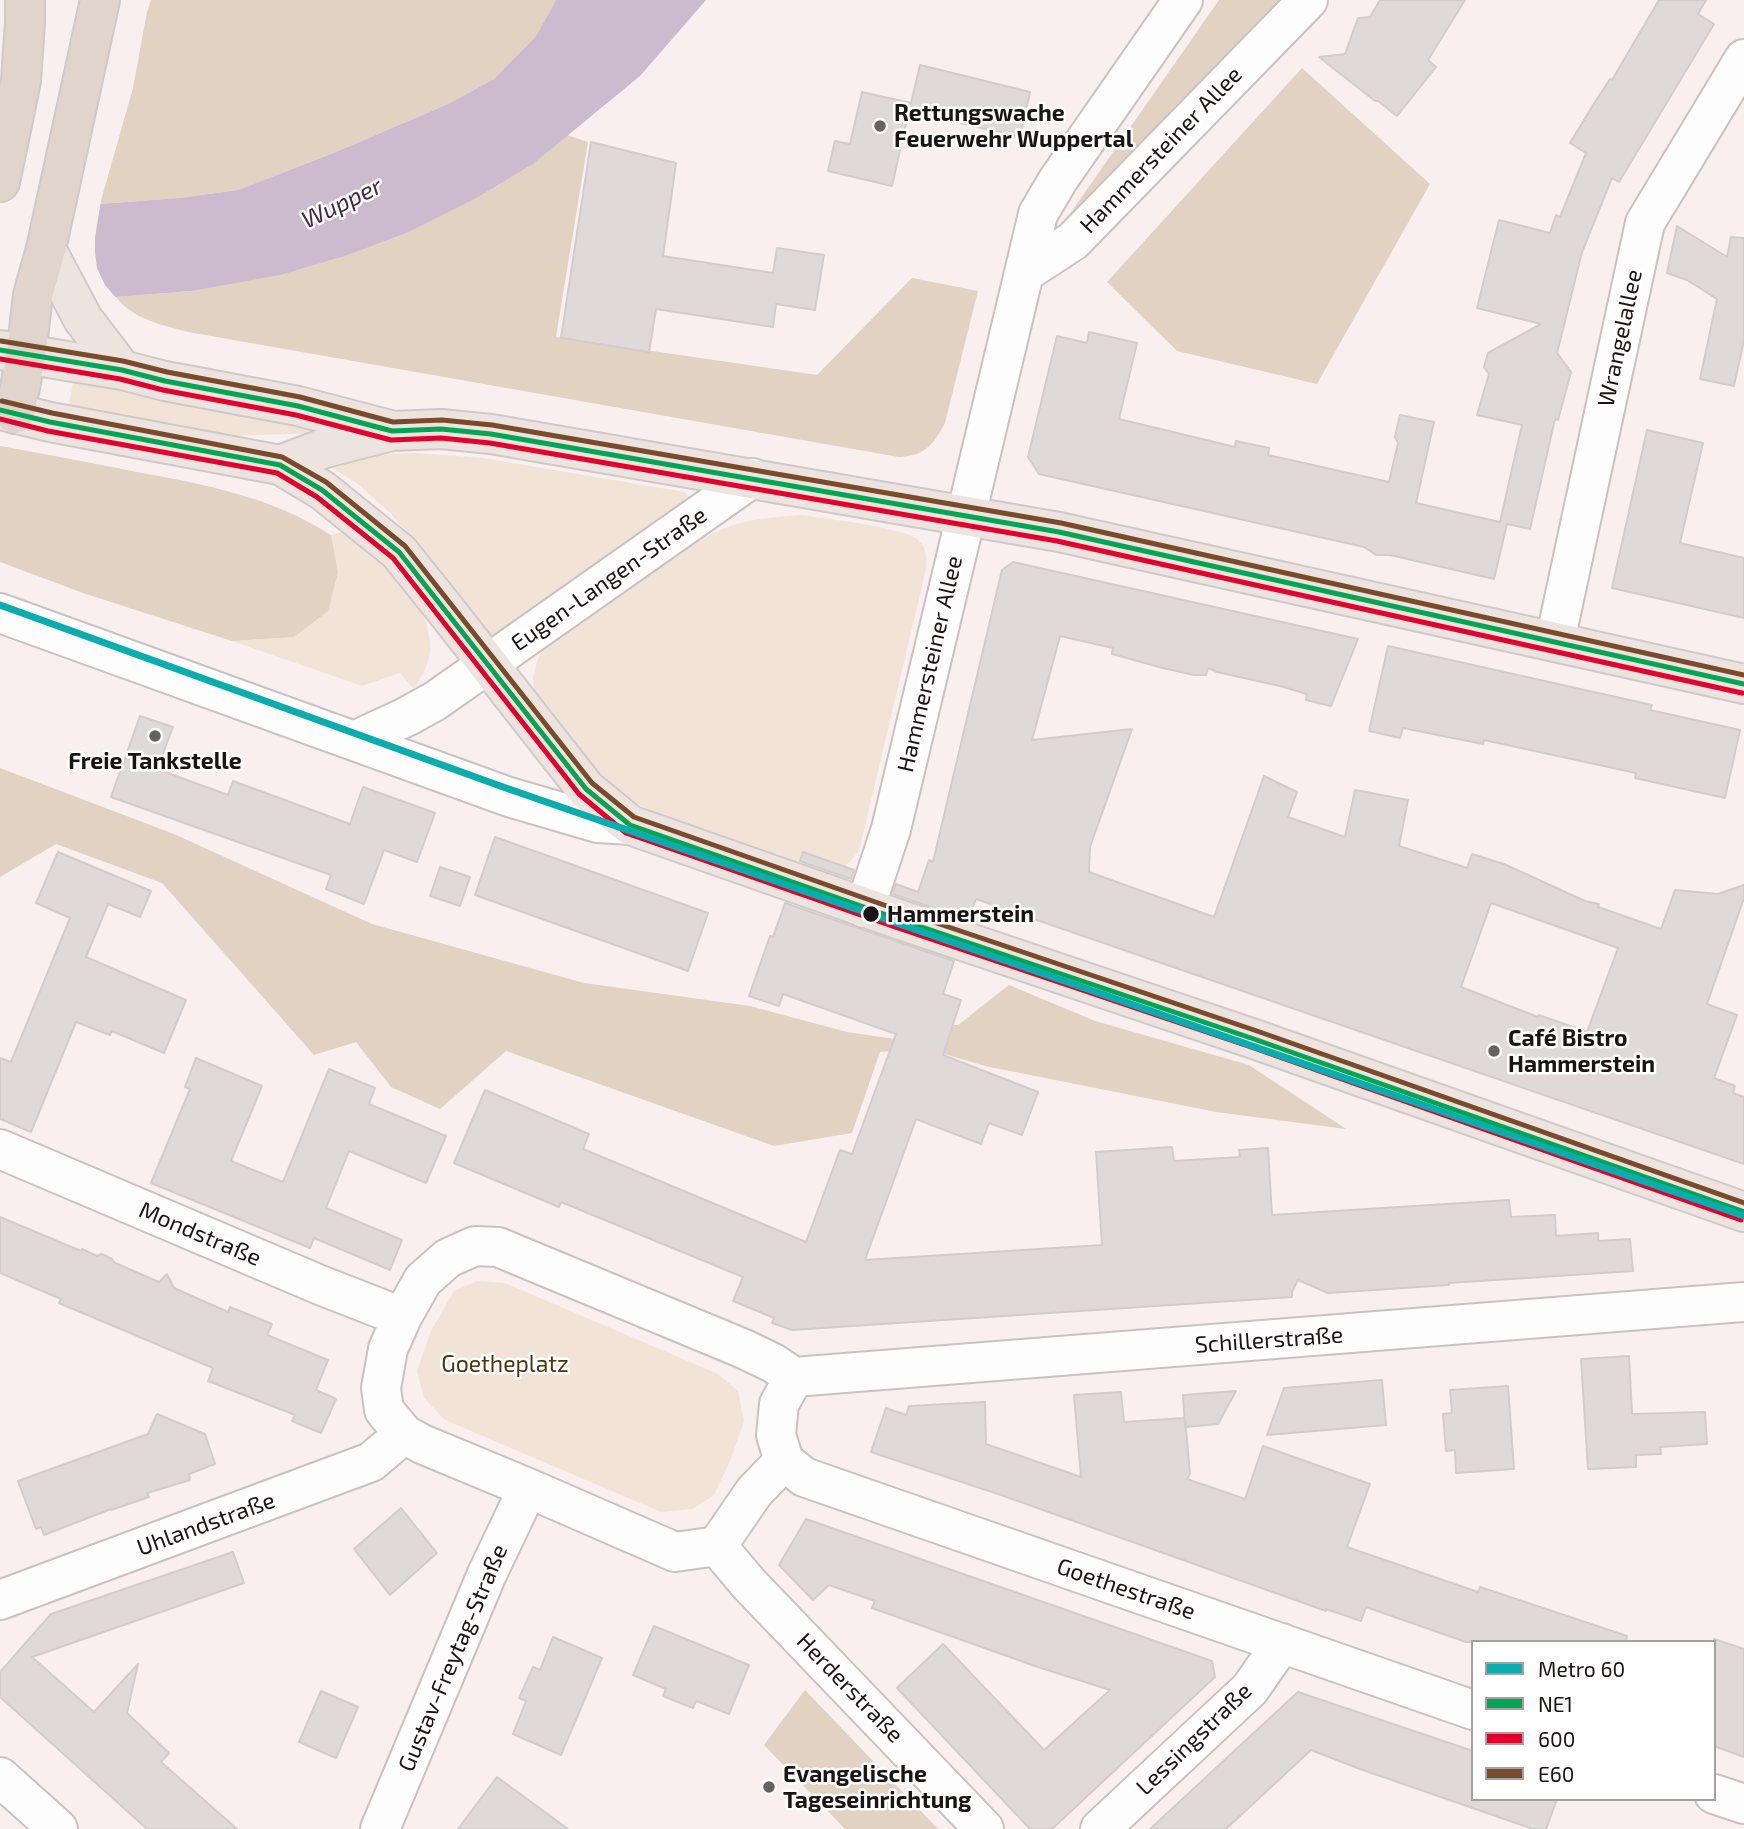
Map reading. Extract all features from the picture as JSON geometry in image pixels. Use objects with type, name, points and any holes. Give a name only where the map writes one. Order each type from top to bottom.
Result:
[{"type":"highway","points":[[0,182],[21,81],[25,0]]},
{"type":"highway","points":[[8,412],[13,353],[46,249],[100,0]]},
{"type":"highway","points":[[81,85],[114,0]]},
{"type":"main road","points":[[46,249],[83,318],[122,370]]},
{"type":"main road","points":[[13,353],[122,370],[164,381],[298,405],[392,431]]},
{"type":"main road","points":[[8,412],[280,465],[322,491],[399,552],[586,789],[630,825],[865,908],[1254,1039],[1744,1212]]},
{"type":"main road","points":[[280,465],[325,448],[392,431],[441,429],[491,434],[1073,535],[1744,684]]},
{"type":"street","points":[[1024,273],[1038,214],[1058,180],[1183,0]]},
{"type":"street","name":"Hammersteiner Allee","points":[[865,908],[891,829],[1024,273],[1073,241],[1308,0]]},
{"type":"street","name":"Wrangelallee","points":[[1555,641],[1645,223],[1744,59]]},
{"type":"street","name":"Eugen-Langen-Straße","points":[[356,740],[435,701],[752,478]]},
{"type":"street","points":[[0,612],[509,797],[598,823],[630,825]]},
{"type":"street","name":"Mondstraße","points":[[0,1149],[402,1317]]},
{"type":"street","points":[[475,1246],[498,1247],[744,1349],[794,1377],[779,1404],[776,1435],[784,1461],[754,1492],[717,1546],[675,1552],[404,1434],[384,1410],[381,1388],[388,1349],[402,1317],[423,1280],[448,1258],[475,1246]]},
{"type":"street","name":"Schillerstraße","points":[[794,1377],[1744,1302]]},
{"type":"street","name":"Uhlandstraße","points":[[0,1600],[370,1462],[404,1434]]},
{"type":"street","name":"Goethestraße","points":[[784,1461],[804,1476],[1471,1709]]},
{"type":"street","name":"Gustav-Freytag-Straße","points":[[380,1829],[486,1574],[528,1488]]},
{"type":"street","name":"Herderstraße","points":[[717,1546],[749,1584],[984,1829]]},
{"type":"street","name":"Lessingstraße","points":[[1100,1829],[1250,1689],[1282,1643]]},
{"type":"street","points":[[0,1777],[58,1829]]},
{"type":"street","points":[[1716,1795],[1744,1804]]},
{"type":"green space","points":[[73,382],[350,432],[227,436],[136,421],[69,405]]},
{"type":"green space","points":[[418,453],[483,458],[685,492],[690,498],[683,506],[489,639],[418,544],[389,512],[359,485],[322,461],[366,455]]},
{"type":"green space","points":[[803,515],[880,527],[909,535],[920,542],[926,557],[926,569],[859,851],[845,866],[828,875],[664,817],[630,800],[580,759],[535,698],[533,677],[538,658],[546,646],[690,545],[742,522]]},
{"type":"green space","points":[[346,531],[402,583],[423,615],[429,632],[430,650],[426,666],[414,689],[400,673],[362,686],[232,641],[294,637],[338,572],[331,535]]},
{"type":"green space","name":"Goetheplatz","points":[[477,1281],[505,1283],[718,1374],[738,1391],[744,1421],[731,1459],[714,1495],[693,1509],[661,1512],[445,1420],[424,1398],[417,1371],[431,1331],[454,1291]]},
{"type":"shaded area","points":[[151,0],[556,0],[536,36],[494,79],[448,104],[238,190],[100,204],[133,88]]},
{"type":"shaded area","points":[[1219,0],[1282,0],[1058,231]]},
{"type":"shaded area","points":[[1302,68],[1430,184],[1317,384],[1177,351],[1107,282]]},
{"type":"shaded area","points":[[567,135],[588,142],[556,337],[817,375],[912,278],[978,291],[945,423],[937,437],[922,451],[899,457],[188,332],[139,316],[116,297],[191,291],[351,254],[409,232],[475,199],[533,164]]},
{"type":"shaded area","points":[[0,446],[213,487],[261,501],[308,522],[331,535],[338,572],[328,611],[294,637],[232,641],[86,594],[0,562]]},
{"type":"shaded area","points":[[0,768],[174,834],[372,924],[584,983],[750,1006],[847,1032],[916,1042],[931,1025],[958,1025],[1009,985],[1095,1021],[1249,1065],[1346,1129],[1216,1112],[985,1066],[941,1053],[905,1050],[880,1052],[852,1133],[774,1146],[506,1051],[440,1109],[391,1087],[356,1042],[314,1055],[162,883],[56,844],[0,877]]},
{"type":"shaded area","points":[[805,1690],[938,1829],[845,1829],[764,1745]]},
{"type":"water","name":"Wupper","points":[[556,0],[706,0],[640,76],[533,164],[475,199],[409,232],[351,254],[280,275],[191,291],[116,297],[0,288],[0,184],[100,204],[238,190],[448,104],[494,79],[536,36]]},
{"type":"pier","points":[[0,181],[101,200],[95,238],[97,268],[105,285],[118,300],[0,291]]},
{"type":"building","points":[[1380,0],[1465,0],[1428,60],[1436,67],[1397,116],[1319,57],[1345,54],[1358,18],[1370,17]]},
{"type":"building","points":[[1659,0],[1706,0],[1698,14],[1714,24],[1619,182],[1612,178],[1582,252],[1557,353],[1571,372],[1558,420],[1555,419],[1530,529],[1507,524],[1494,579],[1390,555],[1376,555],[1364,547],[1039,474],[1028,457],[1057,336],[1087,343],[1089,332],[1137,343],[1119,419],[1235,447],[1236,441],[1269,448],[1268,455],[1389,482],[1398,443],[1395,437],[1400,415],[1434,422],[1416,503],[1500,522],[1522,425],[1477,415],[1489,374],[1484,367],[1488,353],[1541,324],[1477,308],[1499,220],[1550,233],[1556,215],[1560,217],[1586,153],[1570,143],[1610,79],[1612,80]]},
{"type":"building","points":[[920,65],[1030,92],[1020,137],[909,111],[892,186],[828,171],[835,141],[850,144],[862,92],[911,103]]},
{"type":"building","points":[[591,142],[676,163],[663,256],[773,273],[777,248],[824,255],[815,310],[776,304],[773,327],[656,309],[649,352],[561,338]]},
{"type":"building","points":[[1677,226],[1727,257],[1731,237],[1744,238],[1744,340],[1734,386],[1700,379],[1717,299],[1687,280],[1667,273]]},
{"type":"building","points":[[1647,430],[1703,443],[1680,543],[1744,558],[1744,618],[1612,588]]},
{"type":"building","points":[[1013,562],[1358,639],[1331,706],[1306,700],[1307,694],[1280,686],[1208,668],[1206,675],[1194,675],[1163,668],[1112,654],[1113,648],[1060,636],[1032,740],[1132,729],[1090,847],[1089,872],[1214,917],[1264,776],[1297,792],[1288,817],[1345,837],[1355,790],[1408,800],[1399,846],[1467,868],[1472,854],[1504,864],[1585,901],[1599,904],[1598,907],[1661,929],[1675,890],[1718,894],[1744,885],[1744,898],[1707,1004],[1737,1015],[1714,1078],[1735,1086],[1733,1093],[1744,1097],[1744,1164],[976,899],[968,920],[893,894],[896,884],[918,892],[929,860],[933,862],[1002,570]],"holes":[[[1491,903],[1618,948],[1587,1032],[1539,1015],[1538,1017],[1461,987]]]},
{"type":"building","points":[[1388,646],[1652,705],[1650,710],[1740,730],[1725,798],[1635,778],[1636,773],[1484,740],[1483,744],[1403,728],[1400,738],[1369,731]]},
{"type":"building","points":[[140,716],[173,727],[157,769],[228,795],[233,781],[350,824],[363,787],[435,813],[417,862],[384,850],[364,904],[326,889],[331,875],[111,797]]},
{"type":"building","points":[[495,837],[708,913],[688,971],[475,895]]},
{"type":"building","points":[[58,852],[151,891],[140,917],[108,904],[86,957],[186,1000],[164,1053],[112,1031],[110,1035],[76,1022],[31,1132],[0,1119],[0,1058],[11,1062],[70,918],[36,903]]},
{"type":"building","points":[[803,852],[854,870],[851,879],[800,861]]},
{"type":"building","points":[[440,867],[470,877],[460,906],[430,896]]},
{"type":"building","points":[[785,903],[954,961],[943,994],[961,1000],[943,1055],[1038,1092],[1022,1135],[989,1123],[981,1144],[916,1119],[865,1260],[1102,1245],[1096,1152],[1172,1147],[1174,1161],[1240,1157],[1239,1150],[1268,1148],[1272,1215],[1509,1200],[1511,1217],[1555,1215],[1556,1236],[1598,1233],[1598,1241],[1630,1239],[1633,1271],[1328,1293],[1298,1280],[1292,1297],[792,1330],[772,1323],[774,1318],[733,1301],[743,1277],[561,1202],[559,1207],[454,1163],[485,1090],[589,1134],[583,1149],[806,1242],[840,1150],[852,1154],[896,1034],[783,994],[779,1006],[749,996]]},
{"type":"building","points":[[196,1058],[262,1086],[231,1161],[283,1182],[329,1069],[375,1088],[369,1104],[446,1136],[426,1183],[349,1151],[326,1208],[402,1240],[390,1270],[314,1238],[310,1248],[151,1183],[190,1089],[185,1087]]},
{"type":"building","points":[[0,1217],[81,1251],[82,1249],[97,1256],[102,1254],[115,1263],[159,1282],[167,1274],[174,1288],[228,1312],[230,1307],[272,1324],[267,1335],[328,1360],[316,1390],[336,1399],[321,1433],[292,1421],[295,1415],[208,1381],[213,1368],[59,1303],[61,1299],[0,1273]]},
{"type":"building","points":[[1629,1356],[1632,1414],[1705,1412],[1707,1444],[1660,1447],[1661,1454],[1636,1455],[1636,1467],[1588,1469],[1581,1359]]},
{"type":"building","points":[[1382,1380],[1386,1425],[1267,1435],[1284,1388]]},
{"type":"building","points":[[1508,1386],[1514,1469],[1456,1473],[1455,1450],[1446,1451],[1443,1414],[1452,1413],[1450,1390]]},
{"type":"building","points":[[1236,1391],[1218,1424],[1185,1427],[1183,1395]]},
{"type":"building","points":[[1121,1392],[1124,1422],[1185,1418],[1190,1474],[1187,1479],[1245,1499],[1263,1446],[1370,1484],[1347,1547],[1478,1592],[1480,1587],[1627,1636],[1626,1640],[1466,1642],[1366,1607],[1361,1621],[871,1452],[886,1408],[906,1415],[909,1406],[985,1402],[986,1444],[1081,1477],[1074,1395]]},
{"type":"building","points":[[157,1414],[205,1434],[215,1464],[189,1474],[190,1480],[147,1493],[149,1497],[44,1535],[41,1527],[36,1529],[18,1481],[148,1434]]},
{"type":"building","points":[[401,1508],[437,1553],[390,1595],[354,1549]]},
{"type":"building","points":[[806,1519],[1212,1661],[1215,1677],[1052,1829],[1030,1829],[897,1688],[943,1644],[1044,1750],[1110,1690],[872,1608],[875,1601],[829,1585],[813,1600],[779,1565]]},
{"type":"building","points":[[233,1552],[244,1583],[32,1657],[94,1712],[138,1664],[127,1713],[169,1753],[161,1762],[237,1829],[147,1829],[0,1697],[0,1672],[51,1614]]},
{"type":"building","points":[[654,1626],[749,1665],[729,1714],[696,1701],[693,1708],[663,1696],[666,1689],[633,1675]]},
{"type":"building","points":[[553,1637],[602,1658],[561,1755],[513,1734],[526,1701],[519,1698],[533,1667],[540,1670]]},
{"type":"building","points":[[1714,1640],[1744,1649],[1744,1757],[1716,1747]]},
{"type":"building","points":[[321,1691],[358,1707],[336,1758],[299,1742]]},
{"type":"building","points":[[1298,1692],[1471,1750],[1471,1801],[1556,1801],[1546,1829],[1533,1829],[1311,1750],[1226,1829],[1150,1829]]},
{"type":"building","points":[[497,1777],[568,1829],[458,1829]]},
{"type":"metro line","name":"60","points":[[0,605],[503,787],[1744,1216]]},
{"type":"transit line","name":"E60","points":[[1,341],[123,361],[300,397],[393,422],[442,420],[492,425],[1061,523],[1744,675]]},
{"type":"transit line","name":"NE1","points":[[0,350],[122,370],[165,381],[298,406],[392,431],[441,429],[491,434],[1059,532],[1744,684]]},
{"type":"transit line","name":"600","points":[[0,359],[120,379],[163,390],[296,415],[391,440],[441,438],[490,443],[1057,541],[1742,693]]},
{"type":"transit line","name":"E60","points":[[2,401],[282,457],[326,482],[405,546],[592,783],[634,817],[901,911],[1257,1031],[1744,1203]]},
{"type":"transit line","name":"NE1","points":[[0,410],[50,422],[280,465],[322,490],[399,552],[586,789],[630,825],[1254,1039],[1744,1212]]},
{"type":"transit line","name":"600","points":[[0,419],[48,431],[277,473],[317,497],[393,558],[579,794],[626,833],[1251,1047],[1741,1220]]},
{"type":"place","name":"Rettungswache Feuerwehr Wuppertal","points":[[880,126]]},
{"type":"place","name":"Freie Tankstelle","points":[[155,736]]},
{"type":"place","name":"Hammerstein","points":[[871,914]]},
{"type":"place","name":"Café Bistro Hammerstein","points":[[1494,1051]]},
{"type":"place","name":"Evangelische Tageseinrichtung","points":[[769,1787]]}]
